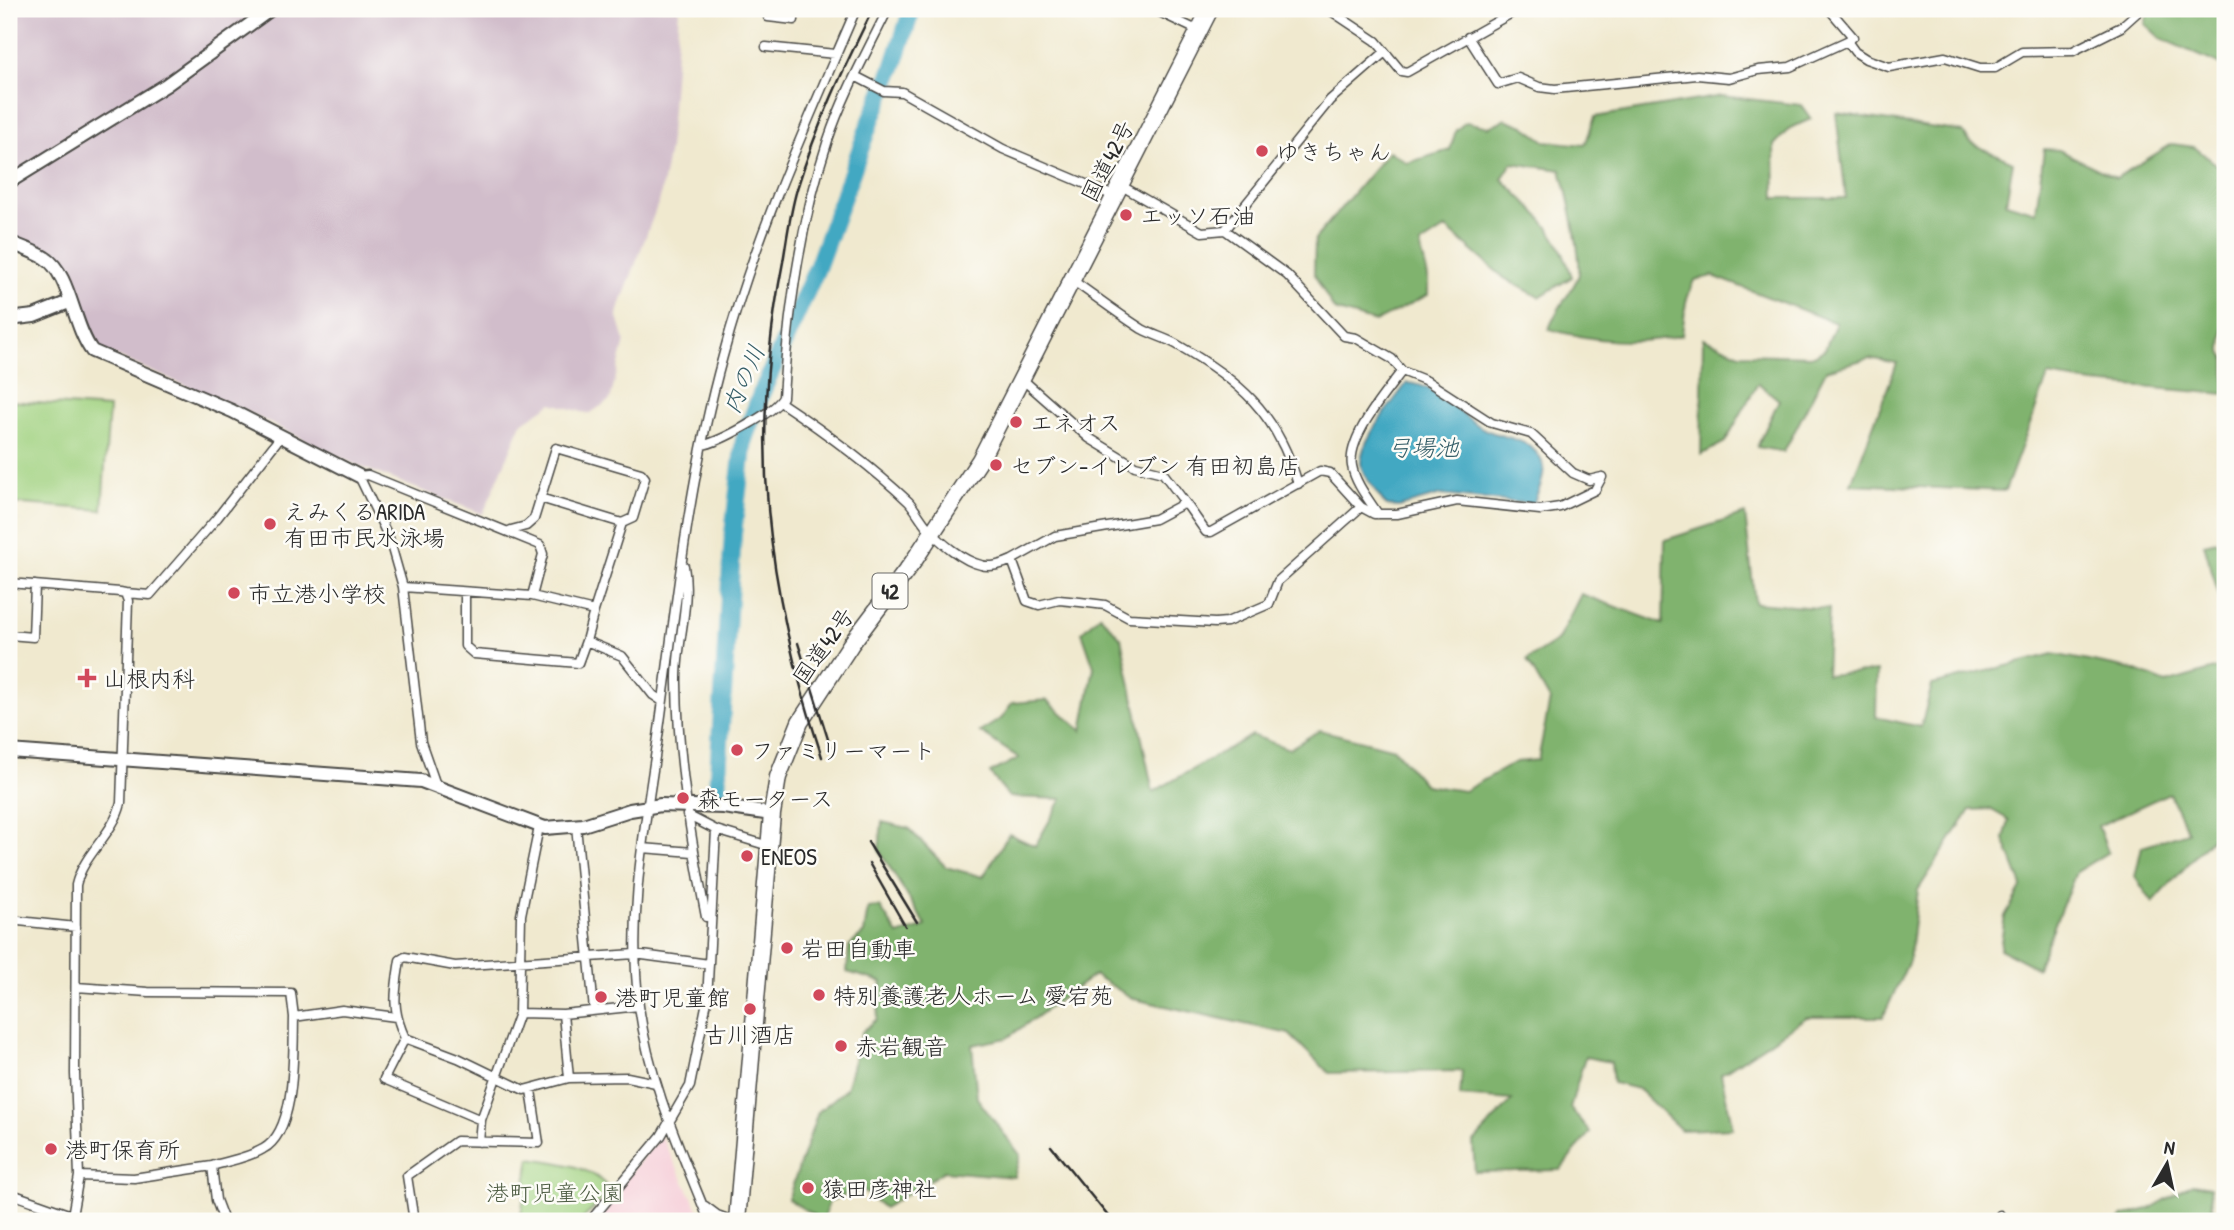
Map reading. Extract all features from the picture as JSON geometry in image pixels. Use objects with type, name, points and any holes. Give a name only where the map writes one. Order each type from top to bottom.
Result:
[{"type":"highway","name":"国道42号","points":[[735,1221],[772,814],[778,777],[800,722],[829,675],[932,533],[980,460],[1210,9]]},
{"type":"street","points":[[9,182],[166,85],[271,9]]},
{"type":"street","points":[[768,17],[794,20],[794,9]]},
{"type":"street","points":[[709,1221],[669,1123],[656,1083],[639,1006],[635,918],[642,848],[682,556],[702,445],[723,356],[748,275],[790,161],[856,9]]},
{"type":"street","points":[[780,402],[792,290],[807,216],[828,138],[888,9]]},
{"type":"street","points":[[1153,9],[1199,30]]},
{"type":"street","points":[[1328,9],[1376,41],[1401,72],[1406,72],[1519,9]]},
{"type":"street","points":[[1468,37],[1498,84],[1518,78],[1546,90],[1697,75],[1729,79],[1758,70],[1790,67],[1853,37],[1829,9]]},
{"type":"street","points":[[1847,41],[1854,52],[1889,67],[1945,57],[1980,68],[1996,68],[2022,51],[2073,51],[2121,27],[2141,9]]},
{"type":"street","points":[[766,47],[835,54]]},
{"type":"street","points":[[1225,230],[1330,100],[1385,52]]},
{"type":"street","points":[[855,76],[884,91],[902,92],[1003,149],[1117,190],[1202,232],[1225,230],[1287,275],[1344,336],[1356,338],[1392,359],[1402,371],[1427,381],[1492,423],[1531,434],[1573,473],[1589,480],[1602,477],[1595,490],[1560,507],[1540,510],[1457,501],[1379,515],[1361,507],[1330,472],[1320,471],[1211,532],[1206,532],[1163,473],[1135,466],[1089,438],[1023,379]]},
{"type":"street","points":[[9,243],[52,264],[81,337],[92,351],[232,411],[359,476],[368,475],[510,531],[542,548],[531,596]]},
{"type":"street","points":[[1072,280],[1143,330],[1176,344],[1245,389],[1273,427],[1292,464],[1298,484]]},
{"type":"street","points":[[9,319],[34,316],[69,302]]},
{"type":"street","points":[[1379,515],[1353,471],[1353,451],[1378,403],[1402,371]]},
{"type":"street","points":[[702,445],[715,444],[780,402]]},
{"type":"street","points":[[780,402],[821,429],[910,504],[932,533],[965,558],[982,566],[1012,560],[1055,536],[1156,519],[1183,504],[1187,505]]},
{"type":"street","points":[[9,583],[150,595],[281,436]]},
{"type":"street","points":[[510,531],[531,523],[556,448],[641,473],[645,478],[633,518],[622,523],[540,498]]},
{"type":"street","points":[[359,476],[389,538],[403,587],[421,742],[436,785]]},
{"type":"street","points":[[1012,560],[1027,601],[1034,604],[1059,600],[1080,602],[1105,605],[1129,618],[1222,623],[1269,604],[1278,582],[1361,507]]},
{"type":"street","points":[[465,592],[465,646],[474,654],[578,663],[622,523]]},
{"type":"street","points":[[682,556],[687,586],[676,669],[686,810],[709,934]]},
{"type":"street","points":[[9,635],[33,637],[35,585]]},
{"type":"street","points":[[403,587],[531,596],[594,611]]},
{"type":"street","points":[[72,1216],[79,1176],[76,987],[78,877],[120,811],[128,601],[125,593]]},
{"type":"street","points":[[586,641],[622,656],[653,695],[662,701]]},
{"type":"street","points":[[9,751],[403,779],[436,785],[539,827],[576,826],[648,806],[772,814]]},
{"type":"street","points":[[686,810],[716,830],[770,847]]},
{"type":"street","points":[[576,826],[594,1010]]},
{"type":"street","points":[[479,1142],[481,1120],[519,1013],[521,915],[539,827]]},
{"type":"street","points":[[590,1221],[686,1098],[705,1017],[716,830]]},
{"type":"street","points":[[642,848],[693,852]]},
{"type":"street","points":[[9,920],[76,928]]},
{"type":"street","points":[[656,1083],[627,1077],[569,1078],[524,1090],[405,1038],[396,1017],[394,995],[400,960],[405,957],[455,966],[635,954],[709,964]]},
{"type":"street","points":[[76,987],[148,992],[291,993],[294,1017],[289,1099],[280,1130],[262,1150],[212,1166],[134,1178],[79,1176]]},
{"type":"street","points":[[519,1013],[564,1013],[639,1006]]},
{"type":"street","points":[[294,1017],[342,1010],[396,1017]]},
{"type":"street","points":[[564,1013],[569,1078]]},
{"type":"street","points":[[405,1038],[384,1079],[481,1120]]},
{"type":"street","points":[[414,1221],[407,1176],[456,1140],[539,1143],[531,1090]]},
{"type":"street","points":[[212,1166],[216,1200],[224,1221]]},
{"type":"street","points":[[9,1193],[88,1221]]},
{"type":"street","points":[[700,1198],[712,1212],[735,1221]]},
{"type":"street","points":[[935,1221],[958,1221]]},
{"type":"shaded area","points":[[9,9],[679,9],[669,149],[660,198],[617,314],[625,341],[610,400],[589,414],[552,403],[522,423],[483,514],[356,465],[243,410],[101,350],[90,332],[61,263],[43,248],[9,237]]},
{"type":"shaded area","points":[[661,1136],[704,1221],[590,1221]]},
{"type":"green space","points":[[2149,9],[2225,9],[2225,67],[2160,38],[2145,24]]},
{"type":"green space","points":[[1722,96],[1801,105],[1811,119],[1790,128],[1774,145],[1775,198],[1846,198],[1836,113],[1963,132],[1970,143],[2013,162],[2006,203],[2036,212],[2044,149],[2059,150],[2116,178],[2172,144],[2194,147],[2225,171],[2225,301],[2222,352],[2225,358],[2225,394],[2093,383],[2048,376],[2005,491],[1851,484],[1897,363],[1869,358],[1826,370],[1784,452],[1757,447],[1779,400],[1758,383],[1725,442],[1701,455],[1703,338],[1740,354],[1814,356],[1825,349],[1836,323],[1713,276],[1694,280],[1686,302],[1682,335],[1615,341],[1549,329],[1575,284],[1579,269],[1574,225],[1561,170],[1512,163],[1502,179],[1552,233],[1572,277],[1539,297],[1504,278],[1446,228],[1420,245],[1428,277],[1428,295],[1375,322],[1334,310],[1314,274],[1315,239],[1389,151],[1407,163],[1450,150],[1456,130],[1466,122],[1489,127],[1505,119],[1524,126],[1545,141],[1585,145],[1595,117]]},
{"type":"green space","points":[[9,401],[109,408],[102,510],[9,503]]},
{"type":"green space","points":[[1745,514],[1755,603],[1829,609],[1826,675],[1877,671],[1876,717],[1921,727],[1932,685],[2053,654],[2134,670],[2166,683],[2225,666],[2225,823],[2153,903],[2135,877],[2142,846],[2188,832],[2169,793],[2098,826],[2108,852],[2076,872],[2037,968],[2000,949],[2005,916],[2022,886],[2004,839],[2009,820],[1990,809],[1970,810],[1918,890],[1909,961],[1883,1017],[1807,1017],[1721,1074],[1733,1128],[1681,1130],[1638,1089],[1613,1083],[1611,1062],[1585,1057],[1570,1108],[1590,1132],[1560,1170],[1475,1172],[1473,1143],[1512,1100],[1460,1096],[1462,1071],[1329,1073],[1289,1034],[1134,999],[1094,975],[1007,1038],[972,1045],[977,1098],[1020,1155],[1014,1177],[944,1171],[884,1208],[861,1189],[829,1201],[823,1221],[788,1199],[818,1112],[846,1089],[862,1032],[877,1019],[882,982],[847,972],[849,946],[864,933],[868,908],[880,907],[898,935],[926,926],[879,850],[882,822],[908,828],[946,867],[983,877],[1009,834],[1035,846],[1062,799],[1009,797],[990,773],[1019,758],[980,732],[1002,718],[1012,703],[1047,700],[1082,731],[1094,667],[1082,632],[1100,615],[1121,638],[1153,792],[1252,735],[1289,749],[1320,730],[1394,749],[1425,785],[1464,791],[1516,762],[1538,760],[1550,700],[1527,660],[1558,640],[1581,594],[1663,624],[1665,540]]},
{"type":"green space","points":[[2225,539],[2225,616],[2204,544]]},
{"type":"green space","name":"港町児童公園","points":[[530,1158],[585,1170],[603,1182],[610,1191],[581,1221],[520,1221]]},
{"type":"green space","points":[[2193,1184],[2210,1187],[2213,1213],[2225,1221],[2119,1221],[2122,1217],[2151,1208]]},
{"type":"water","name":"弓場池","points":[[1407,383],[1429,389],[1486,430],[1518,440],[1532,448],[1538,454],[1543,467],[1541,483],[1533,504],[1441,495],[1399,507],[1386,506],[1364,474],[1361,459],[1369,436]]},
{"type":"waterway","name":"内の川","points":[[717,790],[733,534],[744,439],[817,268],[893,68],[912,9]]},
{"type":"railway","points":[[822,757],[787,633],[776,573],[768,512],[766,390],[772,327],[797,189],[831,98],[873,9]]},
{"type":"railway","points":[[798,643],[832,752]]},
{"type":"railway","points":[[868,842],[917,922]]},
{"type":"railway","points":[[869,863],[905,926]]},
{"type":"railway","points":[[1051,1146],[1112,1221]]},
{"type":"place","name":"ゆきちゃん","points":[[1262,151]]},
{"type":"place","name":"エッソ石油","points":[[1126,215]]},
{"type":"place","name":"エネオス","points":[[1016,422]]},
{"type":"place","name":"セブン-イレブン 有田初島店","points":[[996,465]]},
{"type":"place","name":"えみくるARIDA 有田市民水泳場","points":[[270,524]]},
{"type":"place","name":"市立港小学校","points":[[234,593]]},
{"type":"place","name":"山根内科","points":[[87,678]]},
{"type":"place","name":"ファミリーマート","points":[[737,750]]},
{"type":"place","name":"森モータース","points":[[683,798]]},
{"type":"place","name":"ENEOS","points":[[747,856]]},
{"type":"place","name":"岩田自動車","points":[[787,948]]},
{"type":"place","name":"特別養護老人ホーム 愛宕苑","points":[[819,995]]},
{"type":"place","name":"港町児童館","points":[[601,997]]},
{"type":"place","name":"古川酒店","points":[[750,1009]]},
{"type":"place","name":"赤岩観音","points":[[841,1046]]},
{"type":"place","name":"港町保育所","points":[[51,1149]]},
{"type":"place","name":"猿田彦神社","points":[[808,1188]]}]
